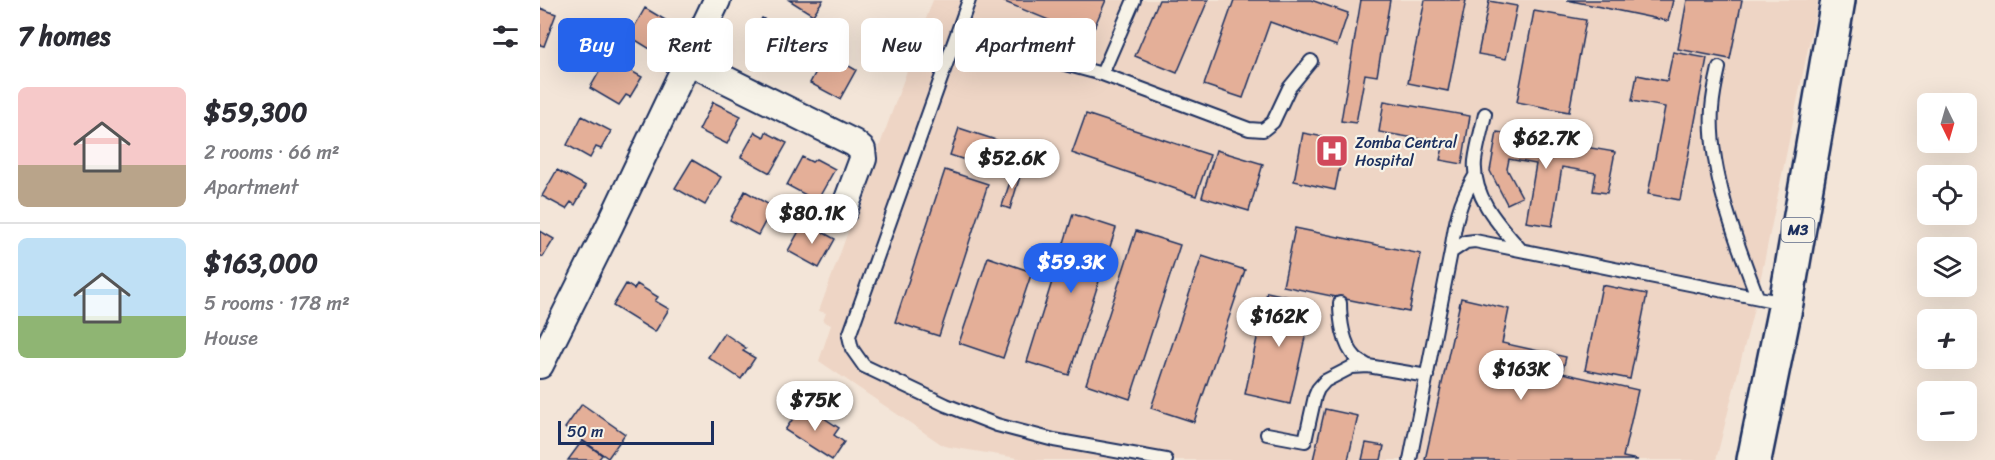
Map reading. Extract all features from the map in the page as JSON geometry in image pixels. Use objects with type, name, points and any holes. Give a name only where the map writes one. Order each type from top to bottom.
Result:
[{"type":"highway","name":"M3","points":[[1754,460],[1771,300],[1838,0]]},
{"type":"street","points":[[708,18],[717,0]]},
{"type":"street","points":[[540,365],[683,72]]},
{"type":"street","points":[[710,72],[854,143],[862,150],[863,159],[844,210]]},
{"type":"lane","points":[[963,18],[969,0]]},
{"type":"lane","points":[[1102,74],[1134,0]]},
{"type":"lane","points":[[955,41],[849,336],[852,349],[864,366],[946,405],[997,425],[1054,440],[1166,460]]},
{"type":"lane","points":[[1095,72],[1249,129],[1263,130],[1273,122],[1289,88],[1311,61]]},
{"type":"lane","points":[[1719,68],[1712,111],[1716,163],[1737,245],[1771,300]]},
{"type":"lane","points":[[1485,114],[1475,160],[1476,182],[1484,201],[1500,226],[1521,250]]},
{"type":"lane","points":[[1410,460],[1458,212],[1464,195],[1475,176]]},
{"type":"lane","points":[[1452,252],[1466,243],[1475,241],[1771,300]]},
{"type":"lane","points":[[1340,303],[1340,317],[1348,344],[1355,357],[1368,366]]},
{"type":"lane","points":[[1267,434],[1305,441],[1318,389],[1325,381],[1352,367],[1368,366],[1427,376]]},
{"type":"shaded area","name":"Zomba Central Hospital","points":[[933,0],[1818,0],[1757,296],[1716,460],[1029,460],[944,446],[819,361],[831,325],[823,321],[826,313],[819,311],[907,72],[943,72],[943,18],[926,18]]},
{"type":"building","points":[[789,0],[823,0],[813,15]]},
{"type":"building","points":[[1000,0],[1106,0],[1096,23],[1096,18],[1044,18]]},
{"type":"building","points":[[1159,0],[1208,0],[1177,73],[1135,56]]},
{"type":"building","points":[[1234,0],[1311,0],[1348,13],[1337,46],[1270,22],[1243,98],[1204,85]]},
{"type":"building","points":[[1361,0],[1390,0],[1377,76],[1365,74],[1356,123],[1341,121]]},
{"type":"building","points":[[1425,0],[1466,0],[1448,91],[1408,83]]},
{"type":"building","points":[[1567,0],[1673,0],[1668,21]]},
{"type":"building","points":[[1687,0],[1742,0],[1730,59],[1678,49]]},
{"type":"building","points":[[1489,1],[1517,6],[1506,59],[1478,54]]},
{"type":"building","points":[[540,8],[556,14],[544,46],[540,45]]},
{"type":"building","points":[[645,8],[662,18],[647,18],[647,47],[635,40],[635,26]]},
{"type":"building","points":[[1534,11],[1586,20],[1569,112],[1517,102]]},
{"type":"building","points":[[1673,52],[1707,58],[1680,200],[1648,194],[1665,107],[1632,101],[1637,75],[1667,81]]},
{"type":"building","points":[[849,66],[856,70],[840,99],[810,83],[816,72],[849,72]]},
{"type":"building","points":[[599,72],[633,72],[642,77],[630,97],[626,95],[619,105],[590,88]]},
{"type":"building","points":[[1384,101],[1470,116],[1462,164],[1440,160],[1444,143],[1379,132]]},
{"type":"building","points":[[713,102],[741,116],[727,144],[699,130]]},
{"type":"building","points":[[1086,114],[1210,155],[1196,196],[1072,153]]},
{"type":"building","points":[[582,116],[611,131],[601,149],[596,147],[590,158],[567,145]]},
{"type":"building","points":[[959,128],[996,140],[991,154],[985,152],[980,165],[950,155]]},
{"type":"building","points":[[755,132],[764,137],[766,132],[787,143],[770,173],[741,157]]},
{"type":"building","points":[[1497,132],[1615,152],[1607,193],[1593,191],[1596,173],[1562,167],[1552,226],[1526,222],[1536,164],[1509,159],[1507,169],[1522,197],[1507,204],[1490,171]]},
{"type":"building","points":[[1303,133],[1345,141],[1335,190],[1294,181]]},
{"type":"building","points":[[1216,150],[1263,164],[1249,211],[1202,197]]},
{"type":"building","points":[[802,157],[812,162],[816,159],[835,169],[817,201],[787,185]]},
{"type":"building","points":[[692,160],[721,177],[705,205],[675,188]]},
{"type":"building","points":[[557,170],[586,186],[575,205],[571,202],[566,209],[542,196]]},
{"type":"building","points":[[945,170],[988,184],[939,336],[895,322]]},
{"type":"building","points":[[1014,170],[1021,173],[1010,209],[1002,206]]},
{"type":"building","points":[[745,191],[773,207],[758,235],[730,220]]},
{"type":"building","points":[[1073,214],[1116,228],[1069,375],[1027,362]]},
{"type":"building","points":[[804,222],[835,239],[819,268],[788,251]]},
{"type":"building","points":[[1295,228],[1421,254],[1409,312],[1283,286]]},
{"type":"building","points":[[540,231],[554,239],[543,257],[540,255]]},
{"type":"building","points":[[1136,231],[1180,245],[1130,399],[1086,384]]},
{"type":"building","points":[[1202,256],[1245,270],[1194,422],[1151,408]]},
{"type":"building","points":[[988,257],[1032,272],[1003,358],[959,343]]},
{"type":"building","points":[[626,284],[634,289],[637,284],[658,297],[655,301],[669,309],[655,332],[613,306]]},
{"type":"building","points":[[1602,285],[1647,294],[1630,379],[1585,370]]},
{"type":"building","points":[[1267,292],[1313,302],[1290,404],[1245,394]]},
{"type":"building","points":[[1461,298],[1509,309],[1502,343],[1566,357],[1562,373],[1638,390],[1623,457],[1638,460],[1425,460]]},
{"type":"building","points":[[724,333],[746,348],[743,351],[755,358],[741,379],[708,357]]},
{"type":"building","points":[[582,404],[625,434],[608,458],[565,428]]},
{"type":"building","points":[[803,404],[839,428],[834,435],[844,442],[832,460],[785,430]]},
{"type":"building","points":[[1325,409],[1358,416],[1348,460],[1313,460]]},
{"type":"building","points":[[582,441],[602,455],[598,460],[568,460]]},
{"type":"building","points":[[1366,443],[1384,446],[1381,460],[1362,460]]},
{"type":"place","name":"Zomba Central Hospital","points":[[1332,151]]}]
